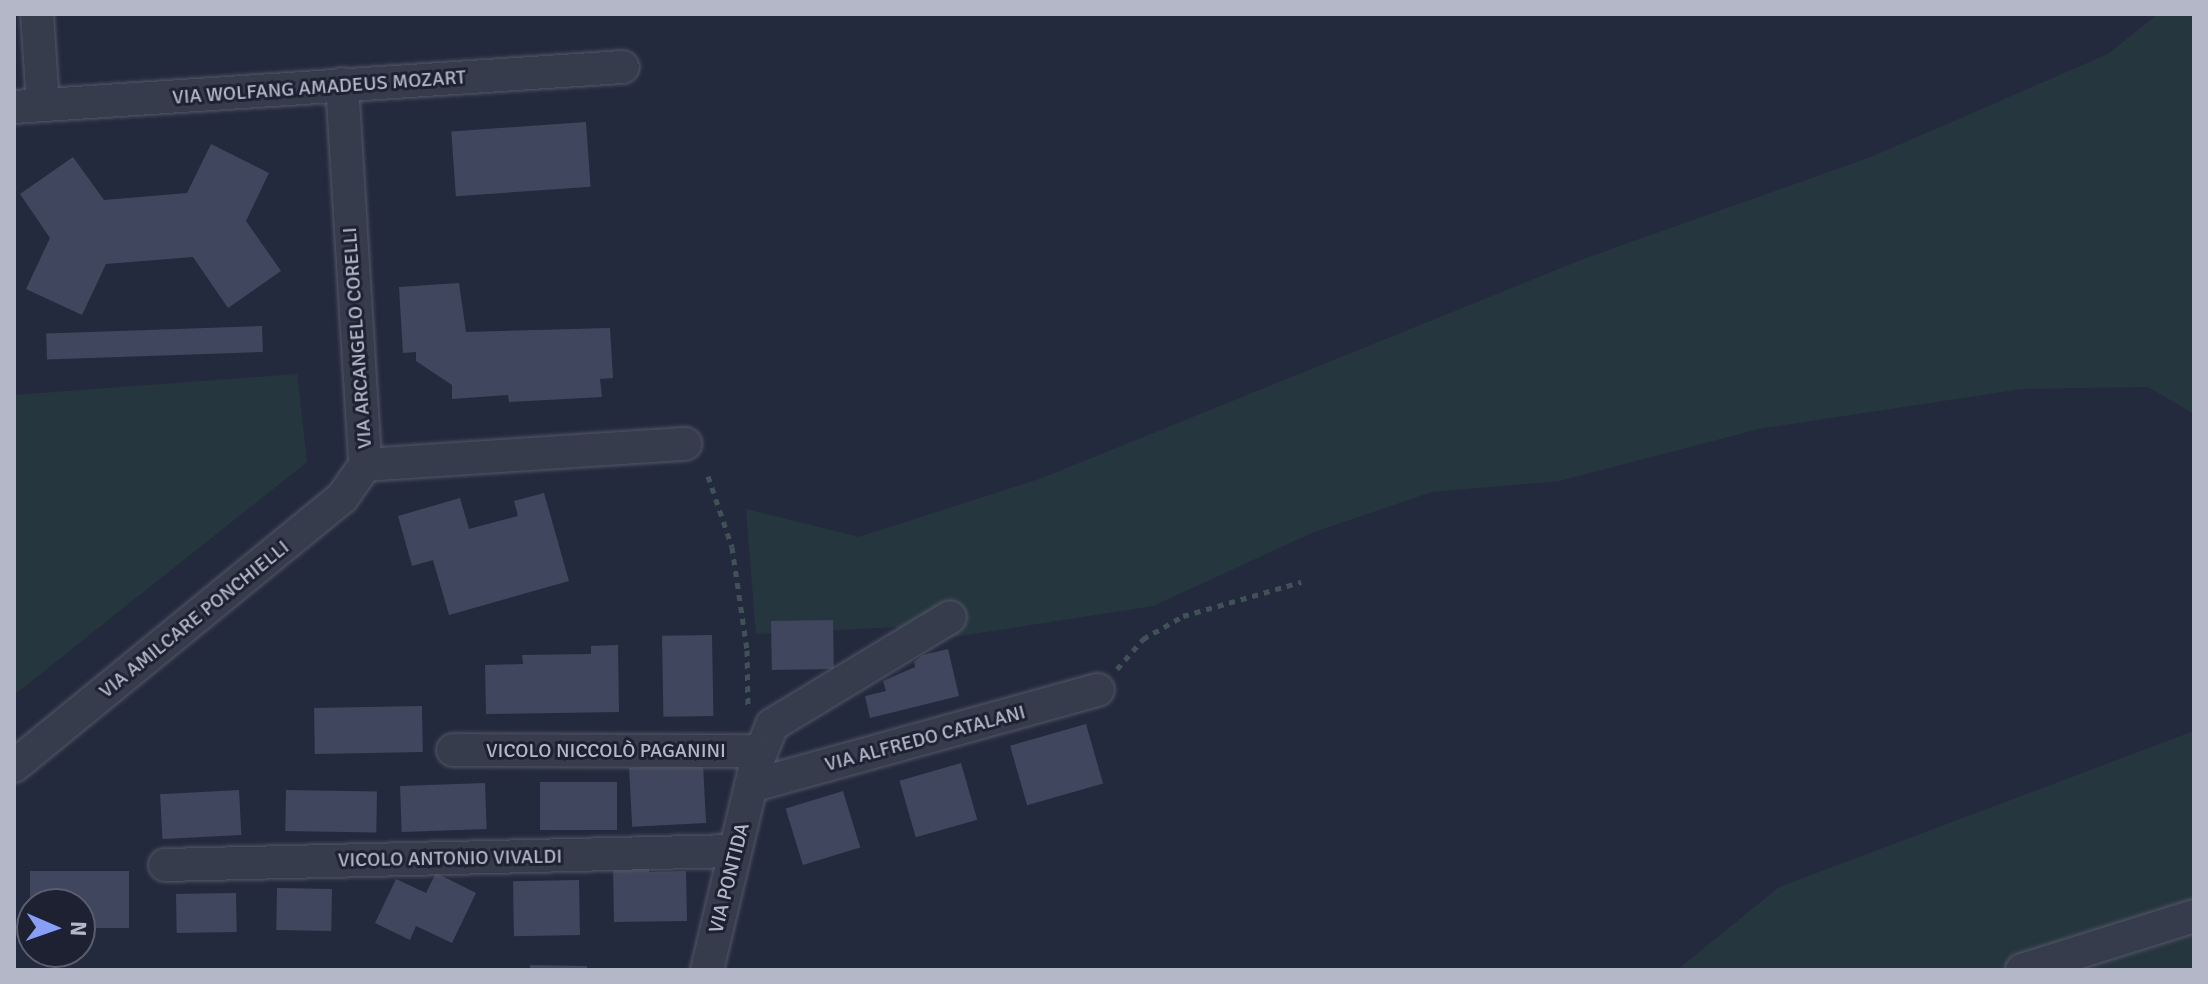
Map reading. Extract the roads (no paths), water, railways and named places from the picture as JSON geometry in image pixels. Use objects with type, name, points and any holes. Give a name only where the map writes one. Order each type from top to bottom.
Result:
[{"type":"street","points":[[29,106],[37,14]]},
{"type":"street","name":"VIA WOLFANG AMADEUS MOZART","points":[[29,106],[623,67]]},
{"type":"street","name":"VIA ARCANGELO CORELLI","points":[[342,84],[365,465],[685,444]]},
{"type":"street","name":"VIA AMILCARE PONCHIELLI","points":[[14,766],[342,498],[365,465]]},
{"type":"street","name":"VIA PONTIDA","points":[[707,970],[751,786],[754,751],[772,725],[950,617]]},
{"type":"street","name":"VIA ALFREDO CATALANI","points":[[751,786],[1098,690]]},
{"type":"street","name":"VICOLO NICCOLÒ PAGANINI","points":[[453,750],[754,751]]},
{"type":"street","name":"VICOLO ANTONIO VIVALDI","points":[[165,865],[735,851]]},
{"type":"street","points":[[2022,970],[2194,916]]}]
